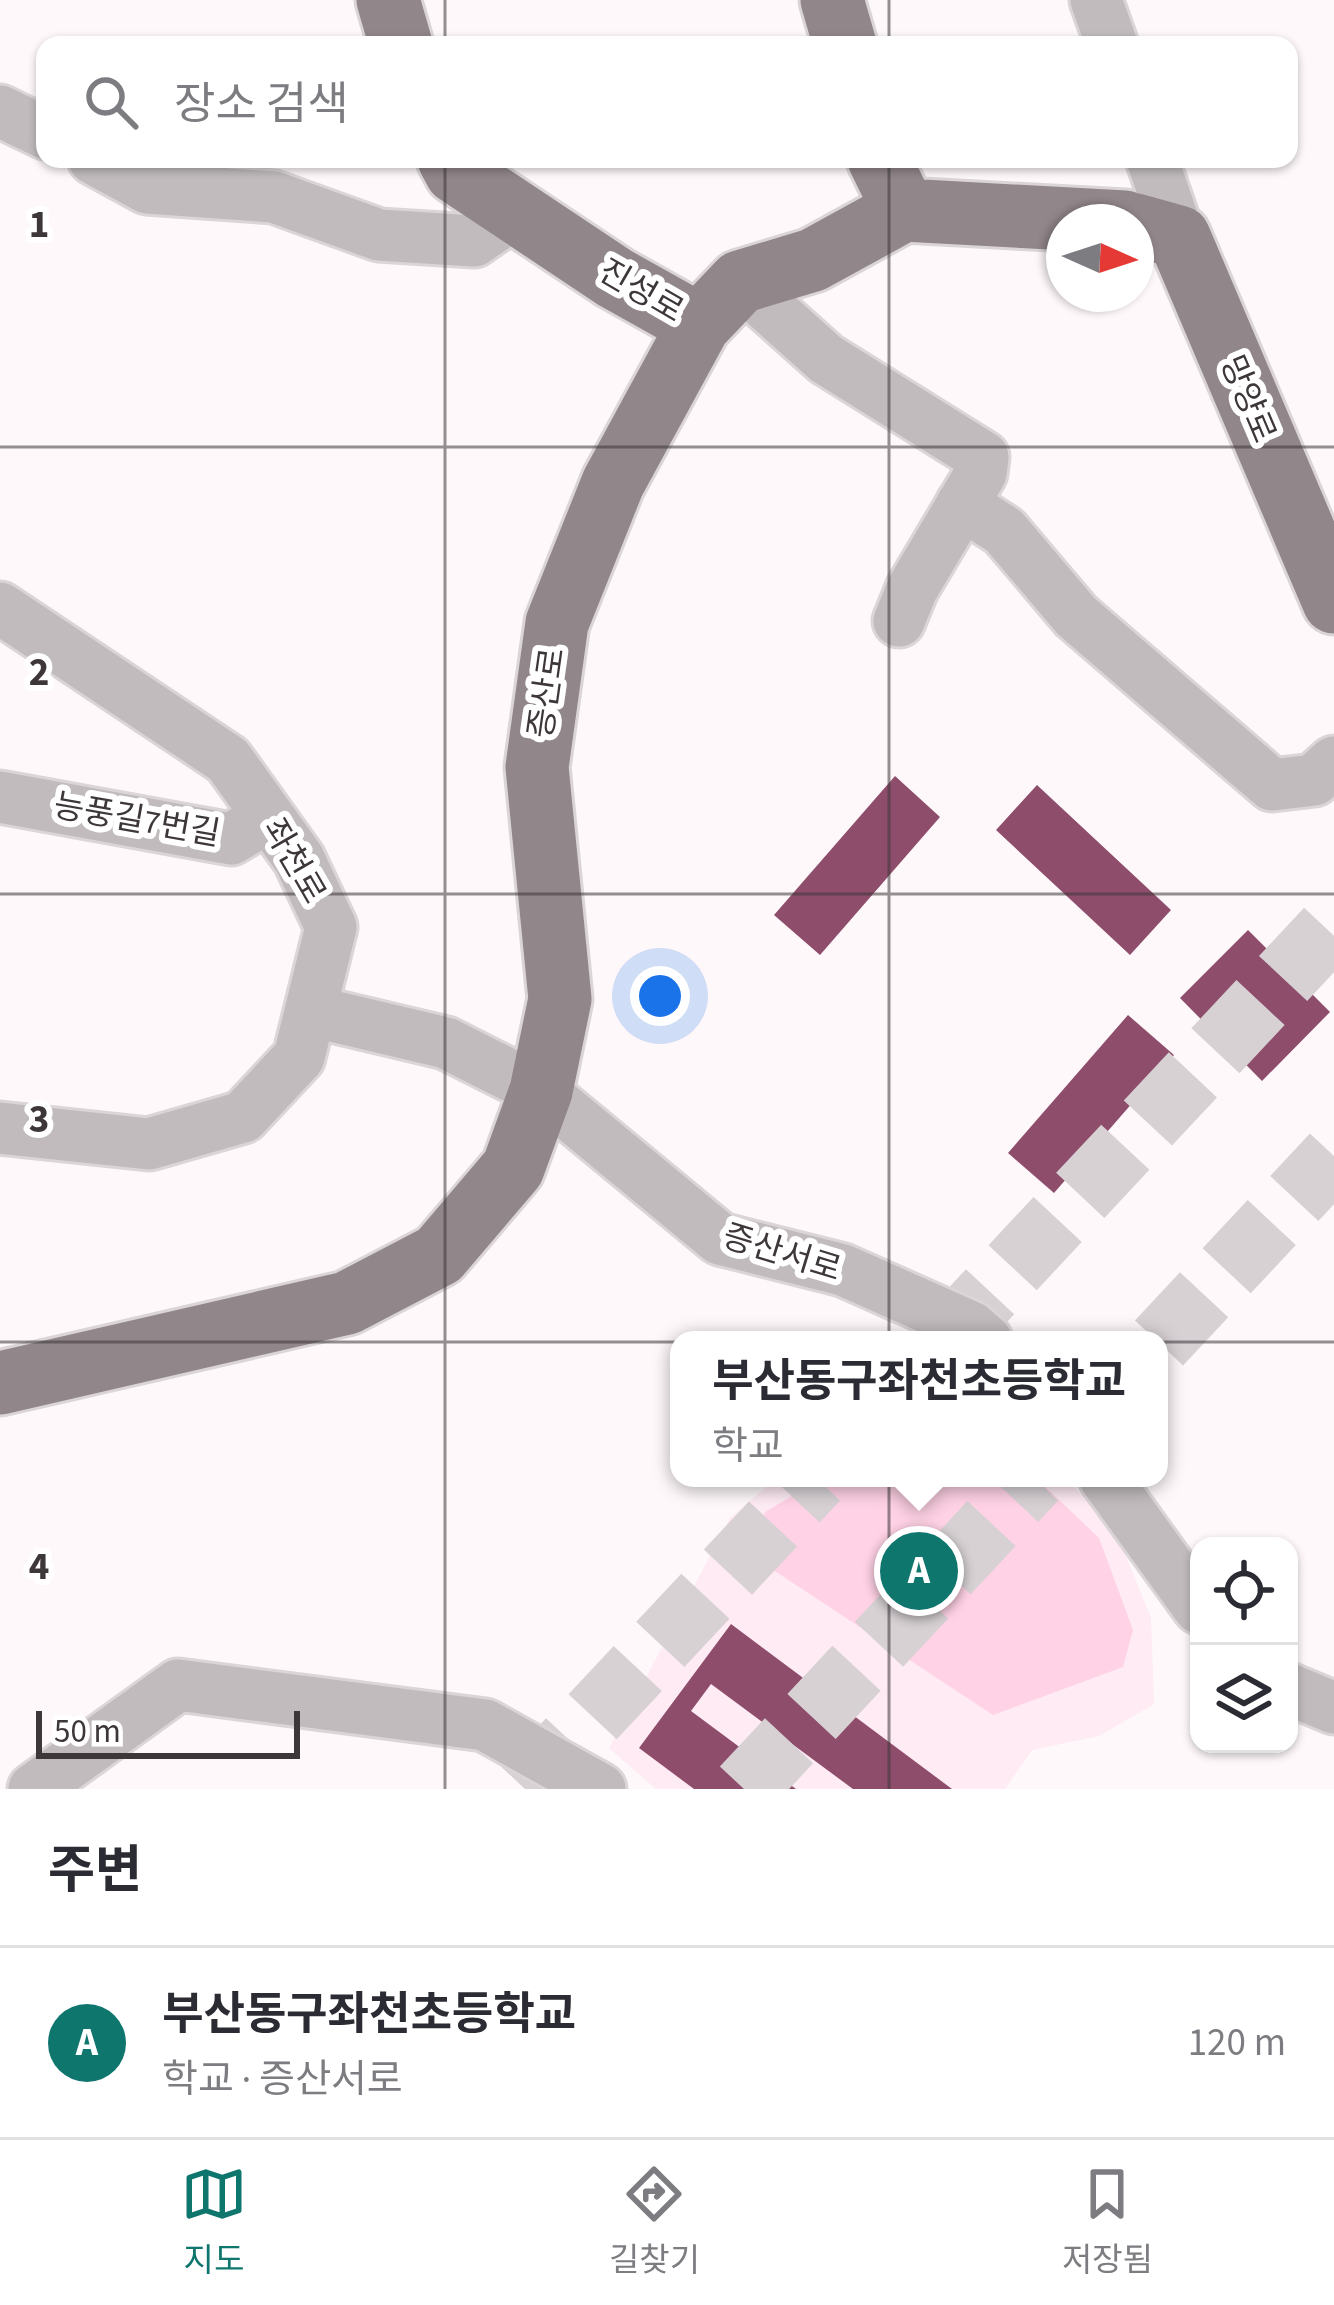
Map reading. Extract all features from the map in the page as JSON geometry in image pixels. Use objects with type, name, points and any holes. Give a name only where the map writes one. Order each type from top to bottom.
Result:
[{"type":"main road","points":[[388,0],[398,36]]},
{"type":"main road","points":[[832,0],[842,36]]},
{"type":"main road","name":"진성로","points":[[454,168],[615,278],[720,303]]},
{"type":"main road","points":[[720,303],[813,260],[891,184],[1046,211]]},
{"type":"main road","name":"망양로","points":[[1154,242],[1334,602]]},
{"type":"main road","name":"증산로","points":[[0,1383],[347,1303],[439,1255],[513,1168],[541,1091],[560,999],[537,767],[557,623],[613,483],[720,303]]},
{"type":"street","points":[[1096,0],[1109,36]]},
{"type":"street","points":[[0,111],[36,129]]},
{"type":"street","points":[[110,168],[147,188],[274,197],[379,235],[474,241],[516,212]]},
{"type":"street","points":[[1149,204],[1151,168]]},
{"type":"street","points":[[720,303],[826,359],[973,446],[983,457],[981,473],[911,589],[899,621]]},
{"type":"street","points":[[962,504],[1004,531],[1046,587],[1076,616],[1272,785],[1314,780],[1334,762]]},
{"type":"street","name":"좌천로","points":[[0,608],[229,760],[298,859],[331,927],[299,1057],[243,1117],[149,1144],[0,1128]]},
{"type":"street","name":"능풍길7번길","points":[[0,796],[231,839],[268,817]]},
{"type":"street","points":[[311,1011],[446,1043],[541,1091]]},
{"type":"street","name":"증산서로","points":[[541,1091],[720,1239],[844,1270],[975,1331]]},
{"type":"street","points":[[1112,1487],[1190,1596]]},
{"type":"street","points":[[34,1789],[178,1685],[484,1725],[600,1789]]},
{"type":"street","points":[[1298,1693],[1334,1708]]},
{"type":"shaded area","points":[[766,1487],[1074,1487],[1113,1524],[1151,1618],[1154,1704],[1099,1736],[1032,1750],[1005,1789],[656,1789],[609,1748],[730,1518]]},
{"type":"shaded area","points":[[807,1487],[1045,1487],[1099,1538],[1133,1630],[1123,1667],[993,1715],[749,1554],[765,1512]]},
{"type":"building","points":[[895,776],[940,817],[820,955],[774,915]]},
{"type":"building","points":[[1037,785],[1171,910],[1130,955],[996,830]]},
{"type":"building","points":[[1248,930],[1330,1012],[1262,1081],[1180,998]]},
{"type":"building","points":[[1128,1015],[1174,1055],[1054,1193],[1008,1153]]},
{"type":"building","points":[[731,1624],[952,1789],[853,1789],[711,1684],[691,1711],[796,1789],[694,1789],[639,1748]]},
{"type":"tunnel","points":[[953,1331],[1334,924]]},
{"type":"tunnel","points":[[1168,1333],[1334,1156]]},
{"type":"tunnel","points":[[525,1789],[808,1487]]},
{"type":"tunnel","points":[[744,1789],[1026,1487]]},
{"type":"place","name":"부산동구좌천초등학교","points":[[919,1571]]}]
